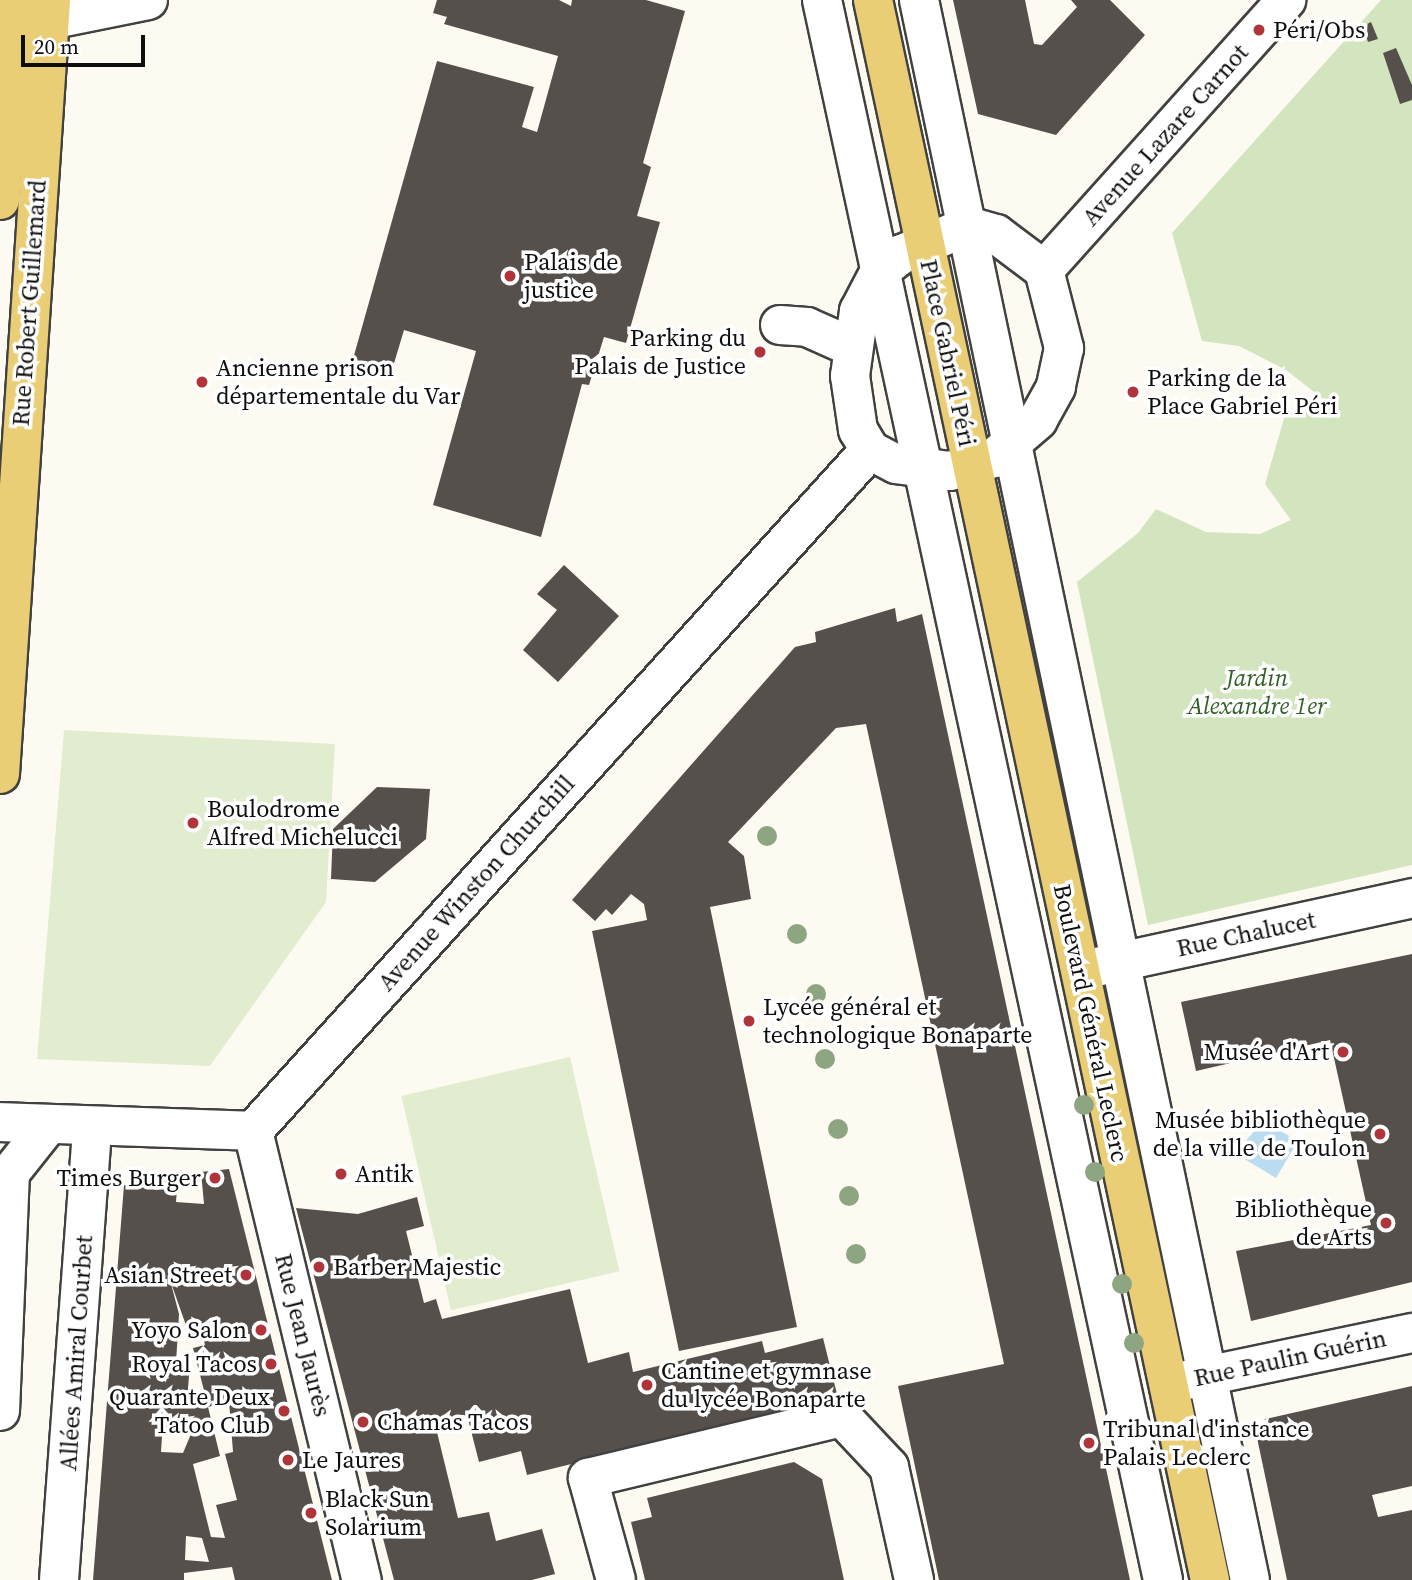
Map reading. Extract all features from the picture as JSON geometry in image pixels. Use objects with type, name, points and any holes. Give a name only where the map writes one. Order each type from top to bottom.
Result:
[{"type":"main road","name":"Rue Robert Guillemard","points":[[0,200],[15,0]]},
{"type":"main road","points":[[873,0],[924,240]]},
{"type":"main road","name":"Rue Robert Guillemard","points":[[0,774],[45,7]]},
{"type":"main road","name":"Place Gabriel Péri","points":[[924,240],[972,466]]},
{"type":"main road","name":"Boulevard Général Leclerc","points":[[972,466],[1079,971],[1186,1380],[1210,1580]]},
{"type":"street","points":[[9,65],[45,7],[148,0]]},
{"type":"street","points":[[822,0],[880,271],[927,471],[1163,1580]]},
{"type":"street","points":[[919,0],[968,226],[1118,962],[1186,1380],[1250,1580]]},
{"type":"street","name":"Avenue Lazare Carnot","points":[[1044,270],[1273,7]]},
{"type":"street","points":[[968,226],[996,234],[1044,270]]},
{"type":"street","name":"Place Gabriel Péri","points":[[968,226],[924,240],[880,271],[859,311],[852,347],[853,406],[870,450],[927,471],[972,466],[1013,446],[1038,420],[1056,387],[1064,348],[1044,270]]},
{"type":"street","points":[[780,325],[807,327],[852,347]]},
{"type":"street","name":"Avenue Winston Churchill","points":[[253,1131],[870,450]]},
{"type":"street","name":"Rue Chalucet","points":[[1079,971],[1412,898]]},
{"type":"street","points":[[0,1122],[253,1131]]},
{"type":"street","points":[[0,1411],[10,1173],[48,1125]]},
{"type":"street","name":"Allées Amiral Courbet","points":[[59,1580],[92,1127]]},
{"type":"street","name":"Rue Jean Jaurès","points":[[253,1131],[362,1580]]},
{"type":"street","name":"Rue Paulin Guérin","points":[[1186,1380],[1412,1333]]},
{"type":"street","points":[[616,1580],[589,1478],[842,1417],[889,1467],[914,1580]]},
{"type":"green space","name":"Jardin Alexandre 1er","points":[[1381,0],[1412,0],[1412,865],[1148,925],[1077,582],[1138,533],[1156,509],[1206,532],[1260,534],[1291,520],[1265,484],[1285,415],[1323,399],[1286,370],[1239,346],[1202,341],[1172,233]]},
{"type":"green space","name":"Boulodrome Alfred Michelucci","points":[[64,730],[335,744],[326,902],[210,1066],[37,1059]]},
{"type":"green space","points":[[570,1057],[619,1271],[451,1310],[401,1096]]},
{"type":"water","points":[[1263,1121],[1298,1141],[1276,1178],[1241,1157],[1243,1144]]},
{"type":"building","name":"Palais de justice","points":[[437,0],[559,0],[571,6],[572,0],[646,0],[685,11],[643,163],[651,167],[637,216],[660,222],[626,343],[604,337],[589,385],[582,384],[541,537],[433,505],[476,351],[404,330],[392,370],[353,359],[437,61],[534,87],[522,127],[537,132],[558,56],[444,24],[447,17],[433,13]]},
{"type":"building","points":[[953,0],[1025,0],[1034,44],[1042,45],[1077,7],[1071,0],[1110,0],[1145,35],[1056,135],[978,114]]},
{"type":"building","points":[[1371,22],[1378,39],[1368,42],[1363,26]]},
{"type":"building","points":[[1396,48],[1412,85],[1412,100],[1400,104],[1383,53]]},
{"type":"building","points":[[564,565],[619,616],[558,682],[523,650],[557,610],[537,594]]},
{"type":"building","name":"Lycée général et technologique Bonaparte","points":[[895,608],[897,622],[922,614],[1130,1580],[939,1580],[898,1386],[1004,1364],[866,724],[836,728],[728,842],[744,856],[751,899],[710,907],[797,1327],[679,1351],[592,931],[647,920],[644,904],[631,894],[612,915],[606,909],[595,921],[572,900],[795,647],[816,642],[815,632]]},
{"type":"building","points":[[377,787],[430,789],[426,839],[375,882],[331,879],[333,829]]},
{"type":"building","name":"Musée bibliothèque de la ville de Toulon","points":[[1412,954],[1412,1282],[1251,1321],[1236,1251],[1371,1225],[1330,1040],[1196,1071],[1181,1002]]},
{"type":"building","points":[[229,1169],[332,1580],[235,1580],[232,1567],[184,1573],[184,1580],[93,1580],[124,1185],[177,1189],[176,1202],[204,1204],[201,1172]],"holes":[[[170,1280],[188,1331],[201,1328],[205,1345],[193,1348],[207,1402],[187,1403],[190,1362],[176,1363],[179,1314]],[[229,1401],[233,1452],[225,1454],[237,1500],[216,1505],[225,1538],[211,1537],[193,1464],[220,1456],[208,1407]],[[191,1434],[183,1453],[161,1452],[162,1436]],[[186,1536],[202,1538],[209,1562],[185,1560]]]},
{"type":"building","points":[[417,1197],[424,1226],[406,1231],[424,1303],[436,1299],[442,1319],[570,1289],[588,1363],[629,1352],[633,1372],[762,1341],[765,1353],[823,1338],[838,1398],[527,1475],[521,1451],[479,1462],[467,1415],[435,1424],[458,1518],[489,1512],[496,1541],[542,1529],[555,1574],[532,1580],[394,1580],[296,1208],[358,1214]]},
{"type":"building","points":[[1412,1386],[1412,1486],[1372,1495],[1378,1517],[1412,1510],[1412,1580],[1287,1580],[1256,1433],[1265,1419]]},
{"type":"building","points":[[794,1462],[822,1479],[844,1580],[645,1580],[631,1522],[652,1517],[647,1498]]},
{"type":"place","name":"Péri/Obs","points":[[1259,30]]},
{"type":"place","name":"Palais de justice","points":[[510,276]]},
{"type":"place","name":"Parking du Palais de Justice","points":[[760,352]]},
{"type":"place","name":"Ancienne prison départementale du Var","points":[[202,382]]},
{"type":"place","name":"Parking de la Place Gabriel Péri","points":[[1133,392]]},
{"type":"place","name":"Boulodrome Alfred Michelucci","points":[[193,823]]},
{"type":"place","name":"Lycée général et technologique Bonaparte","points":[[749,1021]]},
{"type":"place","name":"Musée d'Art","points":[[1343,1052]]},
{"type":"place","name":"Musée bibliothèque de la ville de Toulon","points":[[1380,1134]]},
{"type":"place","name":"Antik","points":[[341,1174]]},
{"type":"place","name":"Times Burger","points":[[215,1178]]},
{"type":"place","name":"Bibliothèque de Arts","points":[[1386,1223]]},
{"type":"place","name":"Barber Majestic","points":[[319,1267]]},
{"type":"place","name":"Asian Street","points":[[246,1275]]},
{"type":"place","name":"Yoyo Salon","points":[[261,1330]]},
{"type":"place","name":"Royal Tacos","points":[[271,1364]]},
{"type":"place","name":"Cantine et gymnase du lycée Bonaparte","points":[[647,1385]]},
{"type":"place","name":"Quarante Deux Tatoo Club","points":[[284,1411]]},
{"type":"place","name":"Chamas Tacos","points":[[363,1422]]},
{"type":"place","name":"Tribunal d'instance Palais Leclerc","points":[[1089,1443]]},
{"type":"place","name":"Le Jaures","points":[[288,1460]]},
{"type":"place","name":"Black Sun Solarium","points":[[311,1513]]}]
